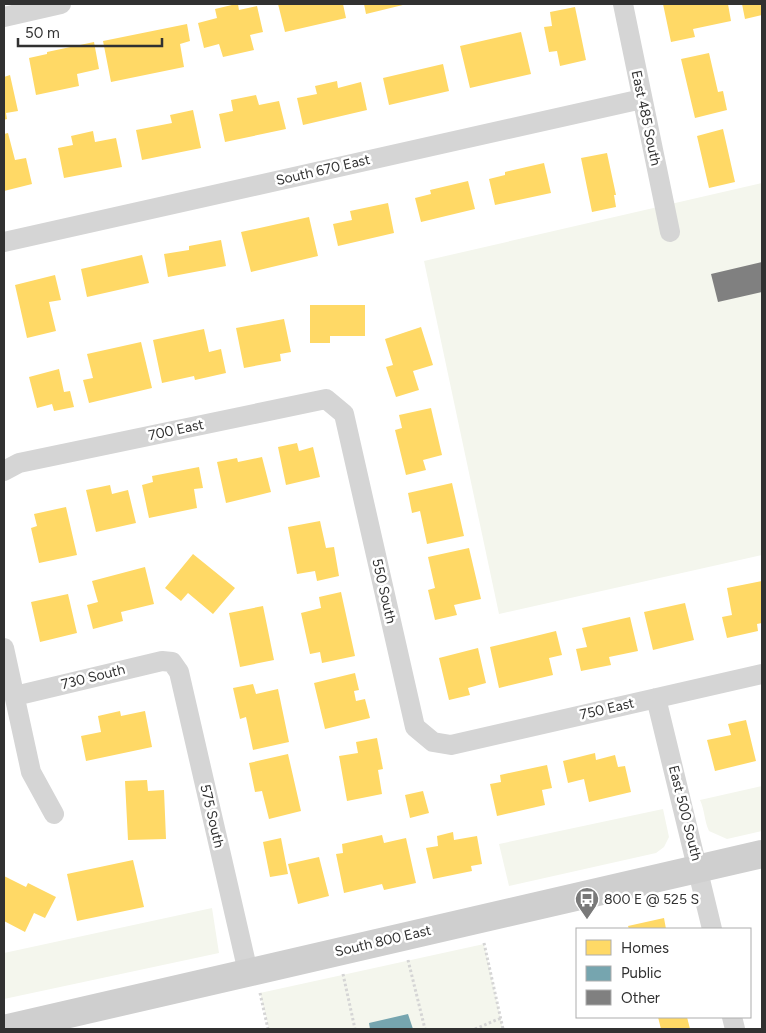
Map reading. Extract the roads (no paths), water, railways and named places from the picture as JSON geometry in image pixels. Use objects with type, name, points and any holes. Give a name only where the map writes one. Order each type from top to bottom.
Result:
[{"type":"main road","name":"South 800 East","points":[[11,1028],[254,982],[698,868],[762,854]]},
{"type":"street","points":[[4,17],[61,4]]},
{"type":"street","name":"East 485 South","points":[[624,4],[670,232]]},
{"type":"street","name":"South 670 East","points":[[4,242],[642,99]]},
{"type":"street","name":"700 East","points":[[4,471],[19,463],[326,399],[344,414]]},
{"type":"street","name":"550 South","points":[[344,414],[415,727],[433,742],[451,745]]},
{"type":"street","points":[[4,648],[31,772],[54,814]]},
{"type":"street","name":"730 South","points":[[15,696],[162,661],[172,662]]},
{"type":"street","name":"575 South","points":[[172,662],[179,672],[254,982]]},
{"type":"street","name":"750 East","points":[[451,745],[762,674]]},
{"type":"street","name":"East 500 South","points":[[656,698],[712,928]]},
{"type":"place","name":"800 E @ 525 S","points":[[587,920]]}]
